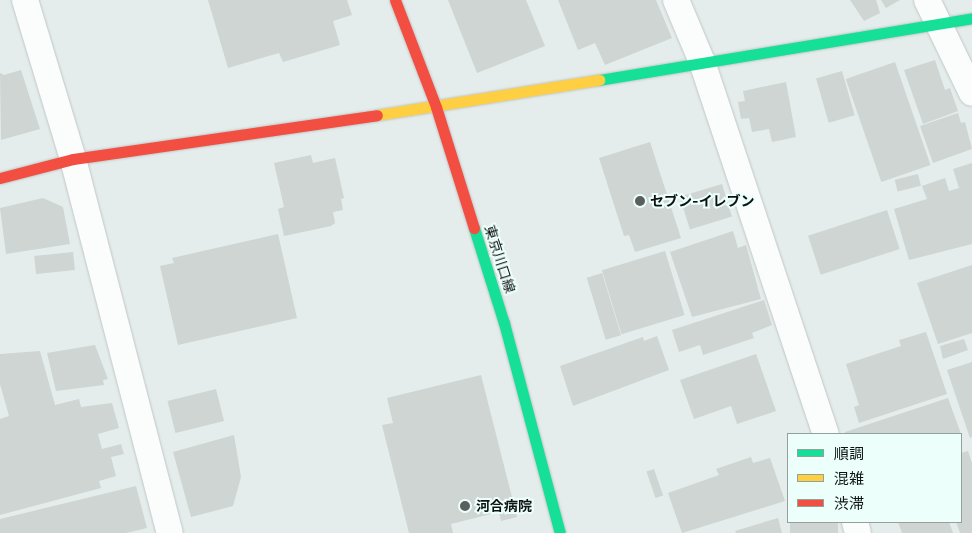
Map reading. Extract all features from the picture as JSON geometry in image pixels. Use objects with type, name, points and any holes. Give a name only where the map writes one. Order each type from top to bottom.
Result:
[{"type":"street","points":[[24,0],[73,160],[170,533]]},
{"type":"street","name":"東京川口線","points":[[395,0],[436,107],[504,323],[560,533]]},
{"type":"street","points":[[676,0],[702,62],[826,433]]},
{"type":"street","points":[[927,0],[972,93]]},
{"type":"street","points":[[0,178],[73,160],[436,107],[972,18]]},
{"type":"building","points":[[208,0],[347,0],[352,15],[333,21],[340,45],[283,62],[279,53],[228,68]]},
{"type":"building","points":[[448,0],[526,0],[545,46],[477,73]]},
{"type":"building","points":[[558,0],[656,0],[672,38],[605,65],[595,43],[578,50]]},
{"type":"building","points":[[850,0],[876,0],[880,13],[864,21]]},
{"type":"building","points":[[881,0],[900,0],[886,8]]},
{"type":"building","points":[[935,60],[945,90],[950,88],[958,111],[923,124],[904,70]]},
{"type":"building","points":[[895,62],[930,165],[881,182],[846,79]]},
{"type":"building","points":[[21,70],[40,129],[1,140],[0,73],[4,75]]},
{"type":"building","points":[[842,71],[855,115],[829,123],[816,78]]},
{"type":"building","points":[[786,82],[796,137],[772,142],[769,129],[752,132],[749,118],[741,119],[738,102],[745,101],[743,91]]},
{"type":"building","points":[[958,113],[961,123],[965,122],[972,149],[933,163],[920,126]]},
{"type":"building","points":[[650,142],[681,238],[635,252],[629,235],[624,236],[599,158]]},
{"type":"building","points":[[311,155],[313,163],[335,158],[344,198],[341,199],[343,210],[333,212],[335,223],[331,226],[284,236],[278,209],[284,207],[274,163]]},
{"type":"building","points":[[972,163],[972,244],[909,260],[894,209],[927,199],[922,186],[945,178],[949,191],[959,188],[953,169]]},
{"type":"building","points":[[918,174],[921,186],[898,191],[895,180]]},
{"type":"building","points":[[722,184],[732,217],[690,229],[680,197]]},
{"type":"building","points":[[43,198],[63,207],[70,244],[6,254],[0,208]]},
{"type":"building","points":[[887,210],[900,249],[821,275],[808,236]]},
{"type":"building","points":[[733,231],[738,248],[746,245],[761,299],[692,317],[670,252]]},
{"type":"building","points":[[278,234],[297,318],[178,345],[160,266],[174,263],[172,258]]},
{"type":"building","points":[[665,251],[685,315],[621,334],[602,270]]},
{"type":"building","points":[[73,252],[75,270],[36,274],[34,256]]},
{"type":"building","points":[[972,265],[972,333],[938,344],[917,283]]},
{"type":"building","points":[[602,273],[621,335],[606,340],[587,278]]},
{"type":"building","points":[[764,300],[772,325],[752,333],[754,338],[703,355],[700,345],[679,352],[672,330]]},
{"type":"building","points":[[926,332],[947,394],[859,423],[854,407],[859,405],[846,364],[901,346],[899,340]]},
{"type":"building","points":[[657,336],[669,370],[573,406],[560,366],[643,337],[644,341]]},
{"type":"building","points":[[964,339],[968,350],[943,359],[940,346]]},
{"type":"building","points":[[95,345],[108,379],[103,380],[104,385],[56,391],[47,353]]},
{"type":"building","points":[[40,351],[55,405],[79,399],[81,407],[112,403],[119,428],[98,434],[102,449],[121,444],[124,454],[111,457],[116,476],[99,481],[101,488],[0,515],[0,419],[9,416],[0,384],[0,354]]},
{"type":"building","points":[[756,354],[776,411],[737,424],[731,406],[694,419],[680,380]]},
{"type":"building","points":[[972,362],[972,437],[970,438],[947,370]]},
{"type":"building","points":[[481,375],[517,517],[501,521],[499,512],[451,524],[453,533],[409,533],[382,425],[393,423],[387,398]]},
{"type":"building","points":[[216,389],[224,421],[175,433],[167,401]]},
{"type":"building","points":[[948,398],[961,433],[845,433]]},
{"type":"building","points":[[234,435],[241,477],[233,506],[191,517],[173,452]]},
{"type":"building","points":[[968,451],[972,463],[972,533],[960,533],[956,523],[962,523],[962,453]]},
{"type":"building","points":[[751,457],[753,463],[770,458],[785,501],[682,533],[668,493],[719,475],[716,469]]},
{"type":"building","points":[[654,469],[663,495],[656,498],[646,472]]},
{"type":"building","points":[[136,486],[147,528],[126,533],[0,533],[0,519]]},
{"type":"building","points":[[778,518],[782,533],[736,533],[735,531]]},
{"type":"building","points":[[790,523],[838,523],[838,533],[790,533]]},
{"type":"building","points":[[898,523],[949,523],[953,533],[902,533]]},
{"type":"traffic: fast","points":[[599,80],[972,18]]},
{"type":"traffic: fast","points":[[474,228],[504,323],[560,533]]},
{"type":"traffic: slow","points":[[377,115],[599,80]]},
{"type":"traffic: jam","points":[[395,0],[436,107],[474,228]]},
{"type":"traffic: jam","points":[[0,178],[73,159],[377,115]]},
{"type":"place","name":"セブン-イレブン","points":[[640,201]]},
{"type":"place","name":"河合病院","points":[[465,506]]}]
